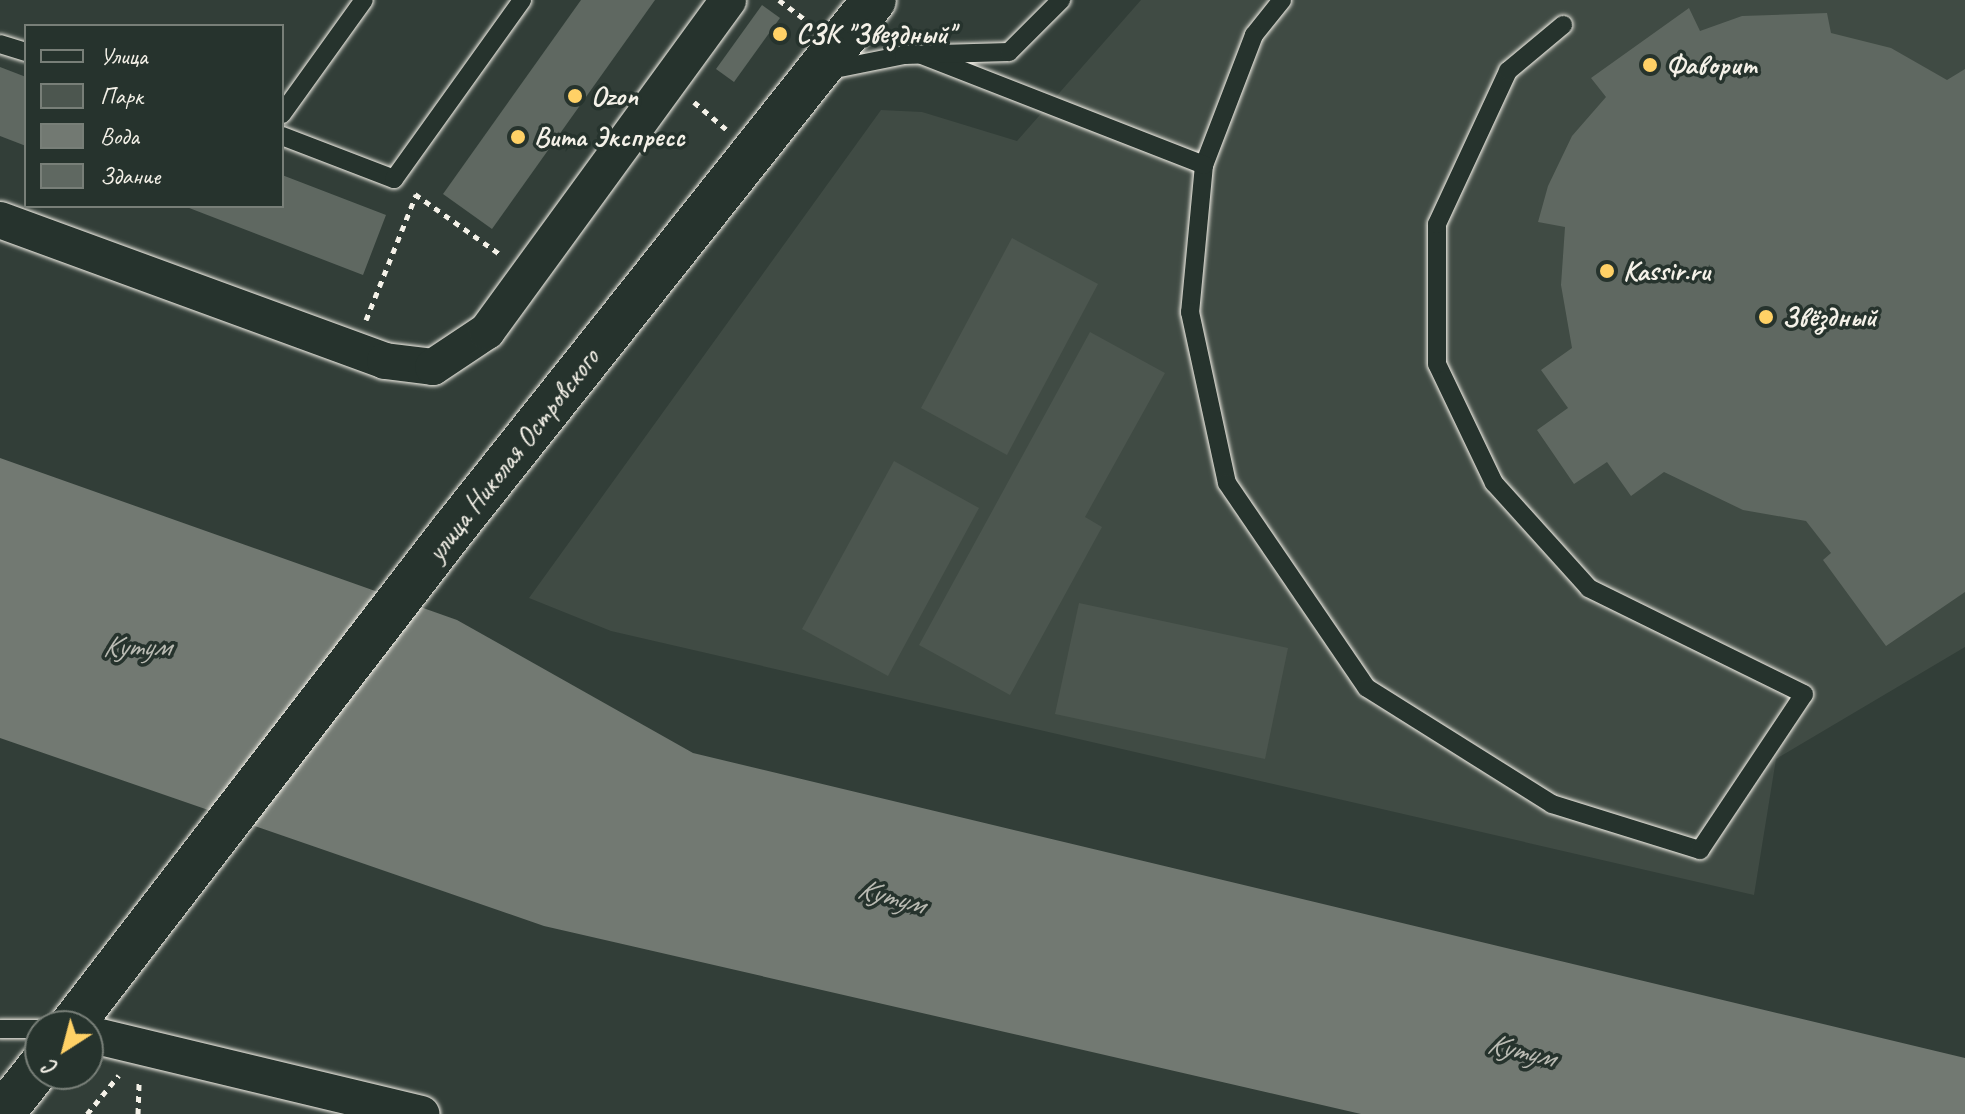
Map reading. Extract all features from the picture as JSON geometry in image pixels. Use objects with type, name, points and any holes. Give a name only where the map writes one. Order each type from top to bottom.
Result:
[{"type":"main road","name":"улица Николая Островского","points":[[84,1010],[452,531],[874,0]]},
{"type":"main road","points":[[2,1114],[24,1086]]},
{"type":"street","points":[[0,220],[385,361],[433,367],[487,331],[728,0]]},
{"type":"street","points":[[104,1039],[422,1114]]},
{"type":"lane","points":[[284,111],[364,0]]},
{"type":"lane","points":[[284,137],[394,179],[522,0]]},
{"type":"lane","points":[[814,73],[922,55],[1009,52],[1061,0]]},
{"type":"lane","points":[[1282,0],[1254,35],[1204,165],[1190,312],[1227,483],[1367,688],[1552,804],[1700,850],[1804,694],[1589,588],[1494,483],[1437,364],[1437,224],[1508,71],[1563,25]]},
{"type":"lane","points":[[0,44],[24,51]]},
{"type":"lane","points":[[922,55],[1204,165]]},
{"type":"lane","points":[[0,1029],[24,1029]]},
{"type":"path","points":[[779,0],[815,27]]},
{"type":"path","points":[[669,81],[753,151]]},
{"type":"path","points":[[394,179],[528,274]]},
{"type":"path","points":[[354,349],[416,195]]},
{"type":"path","points":[[87,1114],[140,1049]]},
{"type":"shaded area","points":[[1141,0],[1965,0],[1965,647],[1776,759],[1754,895],[611,631],[529,598],[881,110],[922,112],[1017,141]]},
{"type":"green space","points":[[1012,238],[1098,284],[1007,455],[921,408]]},
{"type":"green space","points":[[1090,332],[1165,373],[1085,517],[1102,527],[1010,695],[919,645]]},
{"type":"green space","points":[[894,461],[979,508],[888,676],[802,629]]},
{"type":"green space","points":[[1079,603],[1288,648],[1265,759],[1055,714]]},
{"type":"water","name":"Кутум","points":[[0,458],[457,620],[693,753],[1965,1058],[1965,1114],[1361,1114],[544,926],[0,738]]},
{"type":"building","points":[[581,0],[655,0],[492,229],[443,194]]},
{"type":"building","points":[[762,5],[780,18],[734,82],[716,69]]},
{"type":"building","name":"Звёздный","points":[[1689,8],[1700,31],[1742,16],[1827,13],[1831,33],[1891,48],[1947,80],[1965,69],[1965,592],[1886,646],[1823,560],[1831,553],[1806,521],[1743,510],[1664,472],[1631,496],[1607,462],[1574,484],[1537,430],[1568,408],[1541,370],[1572,348],[1561,285],[1565,227],[1538,222],[1548,186],[1572,136],[1606,97],[1591,78]]},
{"type":"building","points":[[0,67],[24,76],[24,145],[0,136]]},
{"type":"building","points":[[284,176],[386,215],[363,275],[189,208],[284,208]]},
{"type":"place","name":"СЗК \"Звездный\"","points":[[780,34]]},
{"type":"place","name":"Фаворит","points":[[1650,65]]},
{"type":"place","name":"Ozon","points":[[575,96]]},
{"type":"place","name":"Вита Экспресс","points":[[518,137]]},
{"type":"place","name":"Kassir.ru","points":[[1607,271]]},
{"type":"place","name":"Звёздный","points":[[1766,317]]}]
